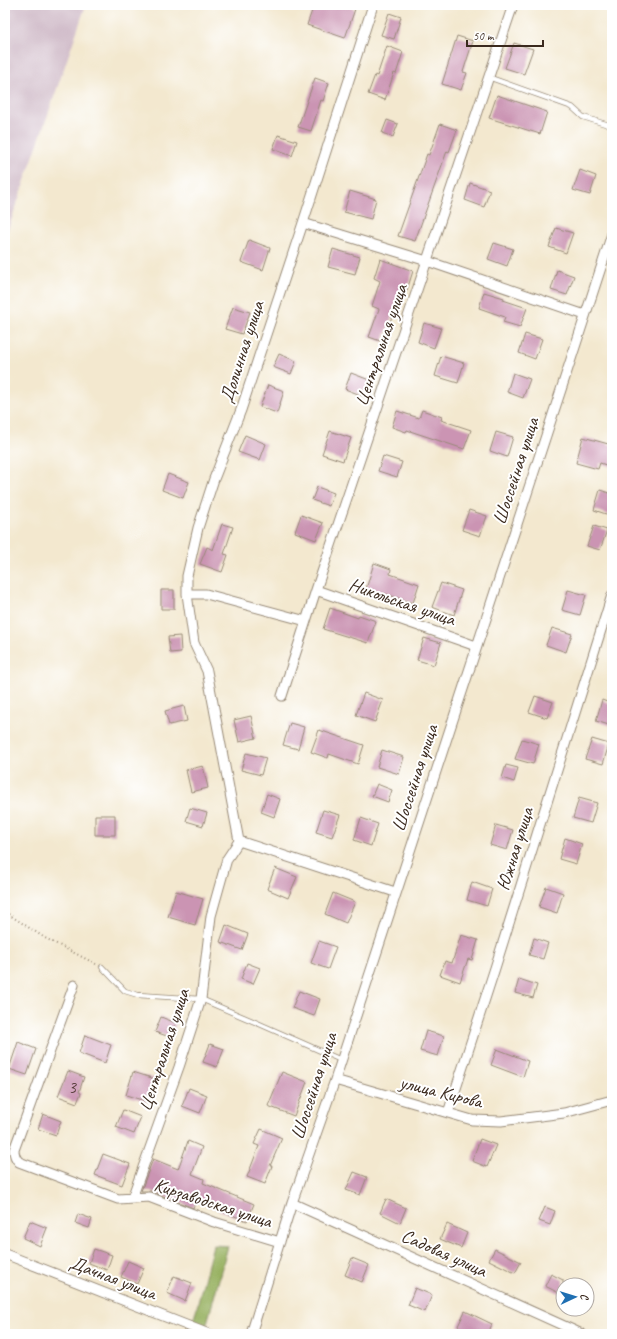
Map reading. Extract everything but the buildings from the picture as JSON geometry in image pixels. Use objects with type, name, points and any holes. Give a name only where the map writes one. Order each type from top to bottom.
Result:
[{"type":"street","name":"Долинная улица","points":[[239,841],[208,671],[194,643],[187,594],[187,576],[201,521],[214,479],[241,410],[373,5]]},
{"type":"street","name":"Центральная улица","points":[[282,696],[316,590],[513,5]]},
{"type":"street","points":[[303,223],[427,261],[585,315]]},
{"type":"street","name":"Шоссейная улица","points":[[252,1334],[292,1203],[341,1060],[612,234]]},
{"type":"street","name":"Никольская улица","points":[[316,590],[476,646]]},
{"type":"street","points":[[187,594],[206,594],[306,621]]},
{"type":"street","name":"Южная улица","points":[[448,1113],[612,595]]},
{"type":"street","points":[[239,841],[395,892]]},
{"type":"street","name":"Центральная улица","points":[[132,1198],[179,1067],[201,999],[211,916],[227,859],[239,841]]},
{"type":"street","name":"Кирзаводская улица","points":[[74,985],[14,1150],[16,1159],[19,1162],[118,1199],[149,1196],[214,1222],[280,1242]]},
{"type":"street","name":"улица Кирова","points":[[334,1080],[472,1120],[501,1121],[564,1113],[612,1100]]},
{"type":"street","name":"Садовая улица","points":[[292,1203],[582,1334]]},
{"type":"street","name":"Дачная улица","points":[[5,1254],[210,1334]]},
{"type":"lane","points":[[488,77],[572,107],[583,117],[612,126]]},
{"type":"lane","points":[[102,967],[125,991],[138,995],[201,999],[341,1060]]},
{"type":"path","points":[[5,912],[45,938],[102,967]]},
{"type":"shaded area","points":[[5,5],[86,5],[5,238]]},
{"type":"green space","points":[[213,1245],[228,1246],[204,1334],[190,1334]]}]
